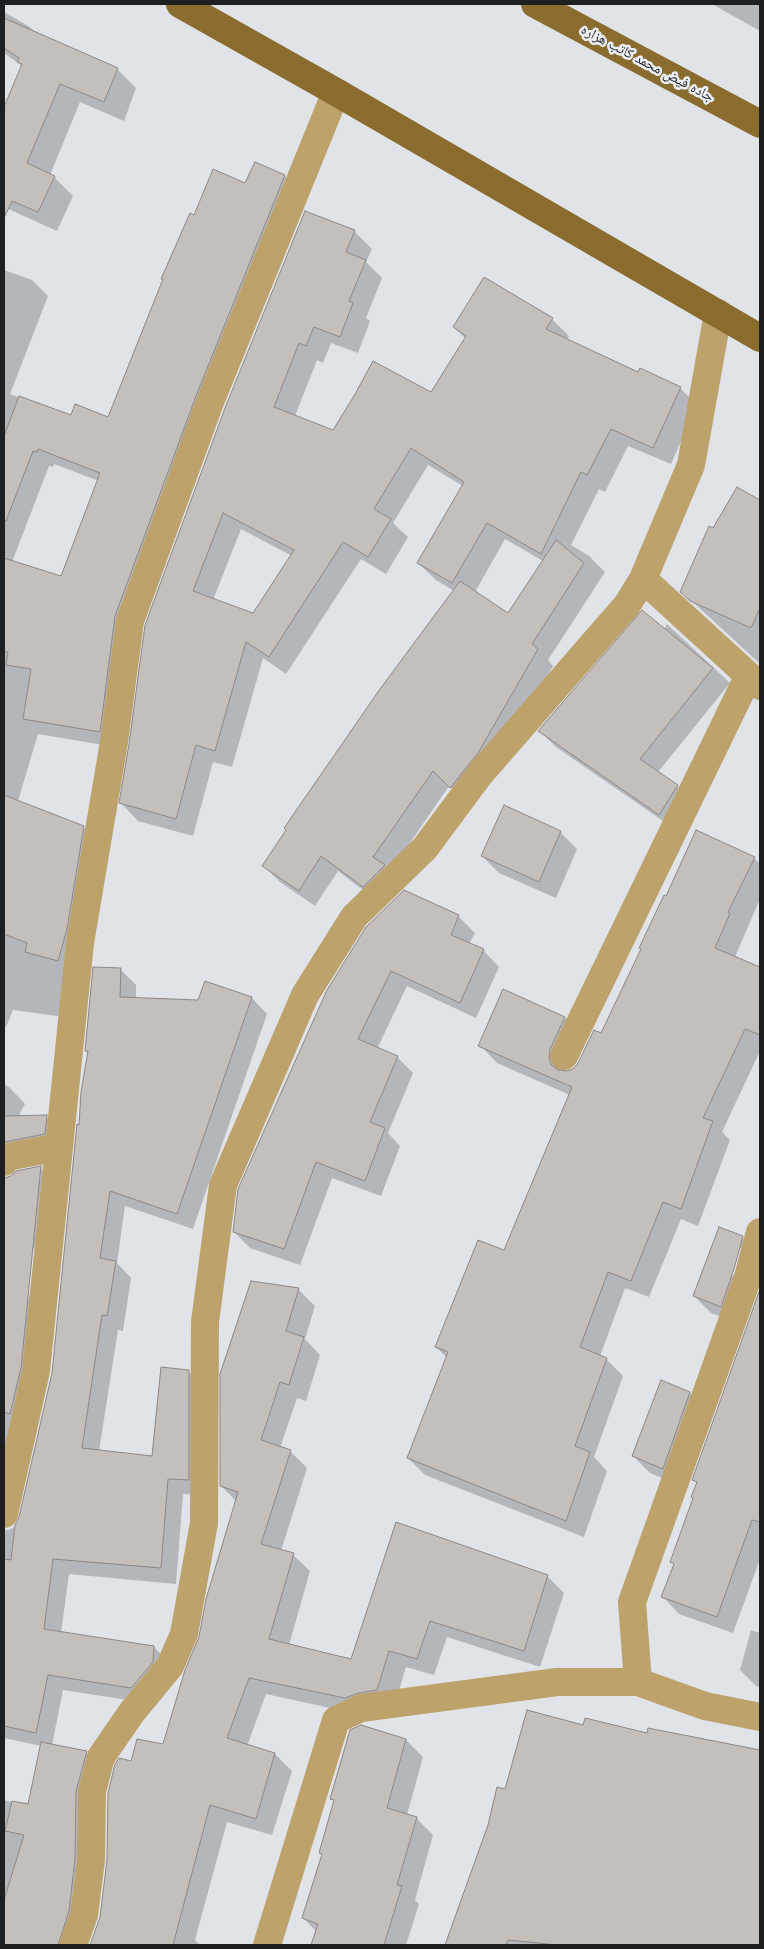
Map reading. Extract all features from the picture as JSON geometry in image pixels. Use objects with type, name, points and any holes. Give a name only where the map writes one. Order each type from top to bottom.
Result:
[{"type":"main road","points":[[180,4],[336,92],[760,338]]},
{"type":"main road","name":"جاده فیض محمد کاتب هزاره","points":[[535,4],[760,124]]},
{"type":"street","points":[[4,1514],[36,1371],[80,943],[114,742],[130,621],[210,402],[336,92]]},
{"type":"street","points":[[73,1945],[84,1915],[92,1860],[92,1791],[101,1757],[132,1712],[170,1666],[184,1634],[186,1624],[204,1523],[205,1322],[223,1185],[305,995],[354,917],[426,848],[480,774],[627,605],[643,579],[691,465],[718,313]]},
{"type":"street","points":[[564,1056],[754,681],[643,579]]},
{"type":"street","points":[[4,1162],[7,1158],[59,1147]]},
{"type":"street","points":[[638,1682],[632,1602],[749,1274],[760,1232]]},
{"type":"street","points":[[267,1945],[336,1720],[362,1708],[557,1682],[638,1682],[705,1706],[760,1718]]},
{"type":"building","points":[[4,18],[118,68],[104,102],[60,84],[27,163],[55,176],[38,212],[12,201],[4,218],[4,107],[22,64],[17,62],[19,58],[4,48]]},
{"type":"building","points":[[255,162],[285,175],[196,396],[115,616],[100,732],[23,719],[31,669],[6,665],[8,652],[4,651],[4,558],[61,576],[100,473],[38,449],[37,452],[33,451],[6,521],[4,520],[4,436],[19,396],[71,415],[75,404],[108,417],[163,279],[161,279],[190,213],[194,215],[213,169],[245,183]]},
{"type":"building","points":[[305,211],[355,230],[346,252],[366,260],[349,301],[353,303],[340,337],[314,327],[306,346],[299,343],[274,407],[333,430],[373,361],[431,392],[466,336],[453,327],[484,277],[553,318],[546,329],[638,372],[640,368],[681,387],[653,448],[611,429],[587,475],[581,472],[541,554],[487,523],[452,583],[417,563],[464,482],[411,448],[374,509],[391,519],[368,557],[343,542],[269,657],[246,642],[215,751],[196,745],[176,819],[119,803],[145,625],[225,408]],"holes":[[[223,513],[294,550],[253,613],[193,591]]]},
{"type":"building","points":[[737,487],[760,500],[760,608],[751,628],[690,601],[680,592],[709,526],[713,528]]},
{"type":"building","points":[[556,540],[584,563],[532,644],[538,649],[478,753],[450,788],[433,771],[373,857],[385,865],[363,887],[321,856],[299,891],[262,866],[286,830],[284,828],[380,689],[460,581],[508,613]]},
{"type":"building","points":[[642,610],[713,668],[640,759],[678,785],[659,815],[538,731]]},
{"type":"building","points":[[4,795],[84,826],[67,929],[58,961],[25,952],[27,943],[4,934]]},
{"type":"building","points":[[504,805],[561,831],[539,882],[481,856]]},
{"type":"building","points":[[696,830],[755,857],[728,912],[730,913],[715,948],[760,967],[760,1035],[745,1029],[703,1118],[713,1121],[681,1209],[663,1202],[631,1281],[608,1272],[580,1347],[607,1358],[575,1446],[590,1452],[566,1521],[407,1458],[448,1352],[435,1347],[478,1240],[504,1250],[572,1087],[478,1046],[503,989],[565,1017],[550,1049],[549,1058],[551,1065],[558,1070],[566,1071],[573,1069],[578,1063],[594,1030],[601,1033],[641,949],[639,948],[664,895],[666,896]]},
{"type":"building","points":[[404,890],[459,915],[451,935],[484,949],[460,1003],[391,971],[358,1039],[398,1056],[370,1122],[385,1128],[365,1181],[316,1162],[284,1249],[233,1232],[238,1189],[327,990],[366,927]]},
{"type":"building","points":[[93,967],[121,968],[120,997],[198,1000],[205,981],[252,997],[177,1214],[110,1191],[100,1258],[116,1261],[107,1316],[102,1315],[82,1448],[152,1456],[161,1367],[189,1370],[189,1480],[168,1479],[161,1568],[53,1559],[44,1629],[154,1646],[153,1662],[131,1688],[48,1675],[36,1733],[4,1726],[4,1559],[11,1560],[15,1525],[19,1517],[52,1373],[77,1124],[79,1125],[81,1092],[88,1051],[85,1051]]},
{"type":"building","points":[[47,1115],[45,1134],[4,1142],[4,1116]]},
{"type":"building","points":[[41,1166],[21,1368],[10,1414],[4,1412],[4,1178],[11,1176],[16,1171]]},
{"type":"building","points":[[719,1227],[743,1236],[721,1307],[693,1296]]},
{"type":"building","points":[[251,1281],[299,1288],[286,1331],[304,1337],[289,1385],[280,1382],[261,1440],[291,1450],[261,1544],[294,1553],[269,1639],[351,1659],[396,1522],[548,1575],[524,1651],[430,1621],[417,1659],[389,1651],[377,1690],[345,1698],[249,1678],[227,1738],[275,1753],[256,1819],[210,1805],[173,1945],[90,1945],[100,1917],[107,1860],[108,1793],[115,1764],[119,1758],[131,1761],[137,1739],[163,1744],[185,1670],[199,1637],[206,1599],[238,1492],[220,1486],[220,1374]]},
{"type":"building","points":[[760,1289],[760,1522],[752,1520],[717,1617],[661,1597],[674,1564],[670,1562],[693,1498],[691,1497],[697,1482],[692,1480]]},
{"type":"building","points":[[661,1380],[690,1392],[663,1469],[632,1456]]},
{"type":"building","points":[[527,1710],[583,1725],[585,1718],[647,1733],[648,1728],[760,1750],[760,1945],[558,1945],[508,1940],[506,1945],[445,1945],[488,1825],[497,1787],[505,1789]]},
{"type":"building","points":[[361,1725],[406,1739],[387,1808],[417,1817],[397,1885],[402,1886],[384,1945],[311,1945],[318,1924],[302,1918],[322,1854],[319,1853],[334,1800],[330,1799],[350,1730]]},
{"type":"building","points":[[41,1742],[87,1751],[76,1791],[75,1859],[69,1911],[58,1945],[4,1945],[4,1900],[24,1835],[5,1831],[12,1801],[28,1804]]}]
